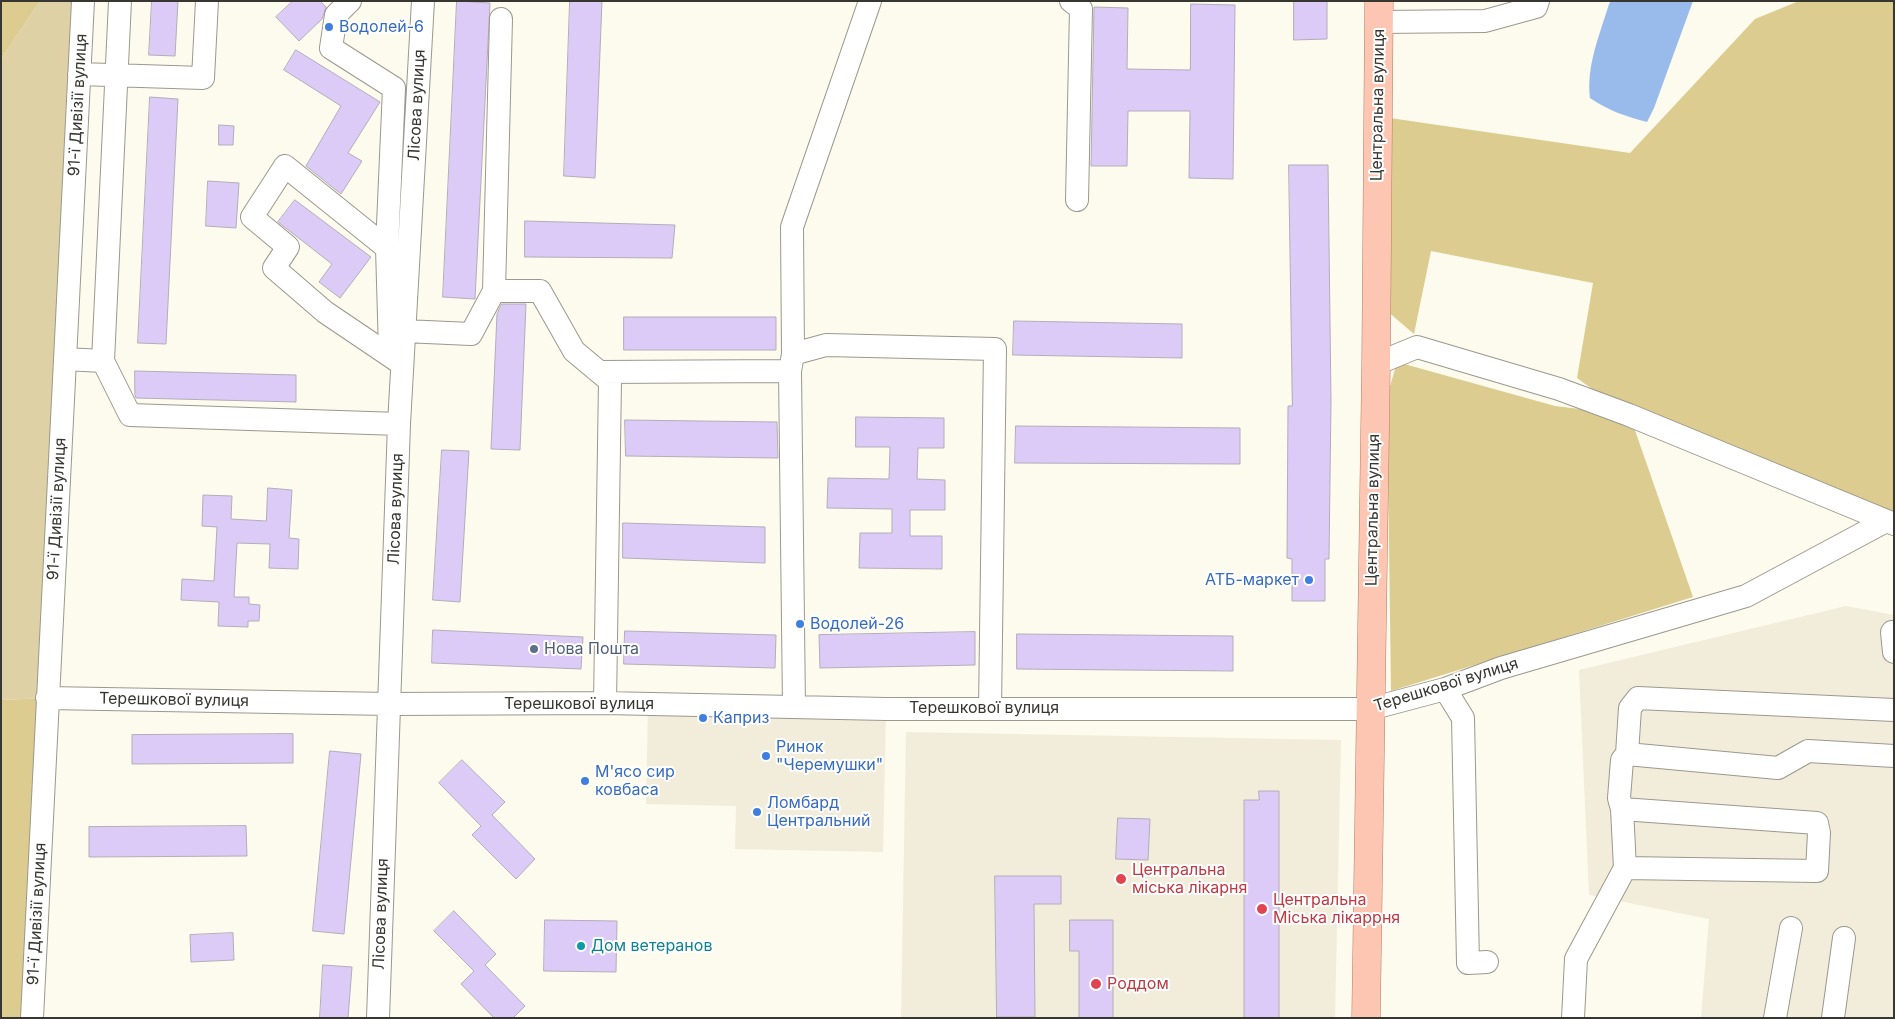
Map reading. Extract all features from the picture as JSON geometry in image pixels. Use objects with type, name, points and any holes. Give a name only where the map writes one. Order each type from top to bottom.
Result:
[{"type":"main road","name":"Центральна вулиця","points":[[1366,1018],[1376,364],[1379,11]]},
{"type":"street","name":"91-ї Дивізії вулиця","points":[[32,1018],[83,1]]},
{"type":"street","points":[[120,1],[103,361],[130,415],[399,424]]},
{"type":"street","points":[[79,74],[203,78],[207,1]]},
{"type":"street","points":[[350,1],[336,15],[332,48],[394,88],[387,248],[396,360]]},
{"type":"street","name":"Лісова вулиця","points":[[378,1018],[399,424],[396,360],[404,331],[423,1]]},
{"type":"street","points":[[794,707],[792,227],[870,1]]},
{"type":"street","points":[[1071,1],[1082,9],[1077,200]]},
{"type":"street","points":[[1379,11],[1485,21],[1536,7],[1538,1]]},
{"type":"street","points":[[404,331],[471,334],[494,291],[501,19]]},
{"type":"street","points":[[387,248],[285,166],[252,217],[288,247],[274,268],[325,312],[396,360]]},
{"type":"street","points":[[494,291],[540,291],[574,351],[610,381],[605,703]]},
{"type":"street","points":[[599,372],[792,362],[826,345],[995,349],[990,708]]},
{"type":"street","points":[[1376,364],[1417,347],[1559,389],[1629,415],[1890,523]]},
{"type":"street","points":[[65,359],[103,361]]},
{"type":"street","name":"Терешкової вулиця","points":[[47,698],[389,704],[605,703],[794,707],[1370,709],[1445,689],[1501,668],[1746,596],[1890,523]]},
{"type":"street","points":[[1445,689],[1463,718],[1468,963],[1487,962]]},
{"type":"street","points":[[1573,1018],[1576,959],[1625,868],[1622,809],[1619,798],[1622,760],[1627,754],[1630,708],[1638,698],[1894,710]]},
{"type":"street","points":[[1627,754],[1778,768],[1808,751],[1894,756]]},
{"type":"street","points":[[1622,809],[1816,823],[1820,833],[1817,871],[1625,868]]},
{"type":"street","points":[[1774,1018],[1791,928]]},
{"type":"street","points":[[1833,1018],[1844,938]]},
{"type":"shaded area","points":[[1,1],[40,1],[1,59]]},
{"type":"shaded area","points":[[40,1],[83,1],[47,698],[1,700],[1,59]]},
{"type":"shaded area","points":[[1799,1],[1894,1],[1894,524],[1630,416],[1693,597],[1391,691],[1387,397],[1397,362],[1555,406],[1628,415],[1577,378],[1593,283],[1431,251],[1414,334],[1380,305],[1383,117],[1630,153],[1755,19]]},
{"type":"shaded area","points":[[1846,606],[1894,615],[1894,1018],[1701,1018],[1709,919],[1589,895],[1579,670]]},
{"type":"shaded area","points":[[47,698],[32,1018],[1,1018],[1,700]]},
{"type":"shaded area","name":"Ринок \"Черемушки\"","points":[[648,704],[886,709],[883,852],[735,849],[736,806],[646,804]]},
{"type":"shaded area","name":"Центральна міська лікарня","points":[[906,732],[1341,740],[1335,1018],[901,1018]]},
{"type":"water","points":[[1611,1],[1693,1],[1654,108],[1647,122],[1617,113],[1590,98],[1589,86],[1592,62]]},
{"type":"building","points":[[152,1],[178,1],[175,56],[149,55]]},
{"type":"building","points":[[293,1],[320,1],[326,7],[322,19],[299,41],[276,17]]},
{"type":"building","points":[[457,1],[490,3],[475,299],[443,297]]},
{"type":"building","points":[[570,1],[602,1],[595,178],[564,176]]},
{"type":"building","points":[[1294,1],[1327,1],[1327,39],[1294,40]]},
{"type":"building","points":[[1191,4],[1235,5],[1233,179],[1189,178],[1190,111],[1128,111],[1127,166],[1091,166],[1094,7],[1128,8],[1127,69],[1190,70]]},
{"type":"building","points":[[296,50],[380,102],[348,153],[362,161],[341,194],[306,166],[341,106],[284,70]]},
{"type":"building","points":[[150,97],[178,99],[166,344],[138,343]]},
{"type":"building","points":[[219,125],[234,126],[233,145],[219,145]]},
{"type":"building","points":[[1289,165],[1328,165],[1331,401],[1329,559],[1325,559],[1325,601],[1292,601],[1292,559],[1287,558],[1288,406],[1292,406]]},
{"type":"building","points":[[208,181],[239,183],[236,228],[206,226]]},
{"type":"building","points":[[295,200],[371,257],[340,298],[319,282],[332,264],[278,222]]},
{"type":"building","points":[[525,221],[675,225],[672,258],[525,257]]},
{"type":"building","points":[[502,304],[526,304],[520,450],[491,449],[497,314]]},
{"type":"building","points":[[624,317],[776,317],[776,350],[624,350]]},
{"type":"building","points":[[1014,321],[1182,324],[1182,358],[1013,355]]},
{"type":"building","points":[[135,371],[296,375],[296,402],[136,398]]},
{"type":"building","points":[[856,417],[944,418],[944,448],[918,448],[917,479],[945,480],[945,510],[910,510],[910,536],[942,536],[942,569],[859,568],[860,533],[892,533],[892,509],[827,508],[828,478],[889,479],[890,447],[856,447]]},
{"type":"building","points":[[625,420],[777,422],[778,458],[626,456]]},
{"type":"building","points":[[1016,426],[1240,428],[1240,464],[1015,463]]},
{"type":"building","points":[[442,450],[469,451],[460,602],[433,600]]},
{"type":"building","points":[[268,488],[292,490],[289,538],[299,539],[298,569],[269,568],[270,544],[237,543],[234,597],[249,597],[249,604],[260,605],[259,621],[248,621],[248,627],[218,626],[219,602],[181,600],[182,579],[214,581],[217,527],[202,526],[203,495],[232,496],[231,519],[266,521]]},
{"type":"building","points":[[623,523],[765,527],[765,563],[623,558]]},
{"type":"building","points":[[433,630],[583,637],[581,669],[432,663]]},
{"type":"building","points":[[625,631],[776,635],[775,668],[624,664]]},
{"type":"building","points":[[975,632],[975,665],[820,668],[819,635]]},
{"type":"building","points":[[1017,634],[1233,636],[1233,671],[1017,669]]},
{"type":"building","points":[[293,734],[293,763],[132,764],[132,735]]},
{"type":"building","points":[[330,751],[361,754],[344,934],[313,931]]},
{"type":"building","points":[[462,760],[505,802],[492,815],[535,859],[516,879],[472,835],[481,826],[439,783]]},
{"type":"building","name":"Центральна Міська лікаррня","points":[[1259,791],[1279,791],[1279,1018],[1244,1018],[1244,800],[1259,800]]},
{"type":"building","points":[[1118,818],[1150,819],[1148,860],[1116,859]]},
{"type":"building","points":[[246,826],[247,856],[89,857],[89,827]]},
{"type":"building","points":[[995,876],[1061,876],[1061,904],[1034,904],[1035,1017],[997,1017]]},
{"type":"building","points":[[454,911],[496,954],[485,965],[525,1006],[513,1018],[494,1018],[461,984],[474,971],[434,931]]},
{"type":"building","name":"Дом ветеранов","points":[[545,920],[617,921],[616,972],[544,971]]},
{"type":"building","name":"Роддом","points":[[1070,920],[1113,920],[1113,1018],[1079,1018],[1079,951],[1070,951]]},
{"type":"building","points":[[233,933],[234,960],[191,962],[190,935]]},
{"type":"building","points":[[323,965],[352,967],[348,1018],[320,1018]]},
{"type":"place","name":"Водолей-6","points":[[329,27]]},
{"type":"place","name":"АТБ-маркет","points":[[1309,580]]},
{"type":"place","name":"Водолей-26","points":[[800,624]]},
{"type":"place","name":"Нова Пошта","points":[[534,649]]},
{"type":"place","name":"Каприз","points":[[703,718]]},
{"type":"place","name":"Ринок \"Черемушки\"","points":[[766,756]]},
{"type":"place","name":"М'ясо сир ковбаса","points":[[585,781]]},
{"type":"place","name":"Ломбард Центральний","points":[[757,812]]},
{"type":"place","name":"Центральна міська лікарня","points":[[1121,879]]},
{"type":"place","name":"Центральна Міська лікаррня","points":[[1262,909]]},
{"type":"place","name":"Дом ветеранов","points":[[581,946]]},
{"type":"place","name":"Роддом","points":[[1096,984]]}]
